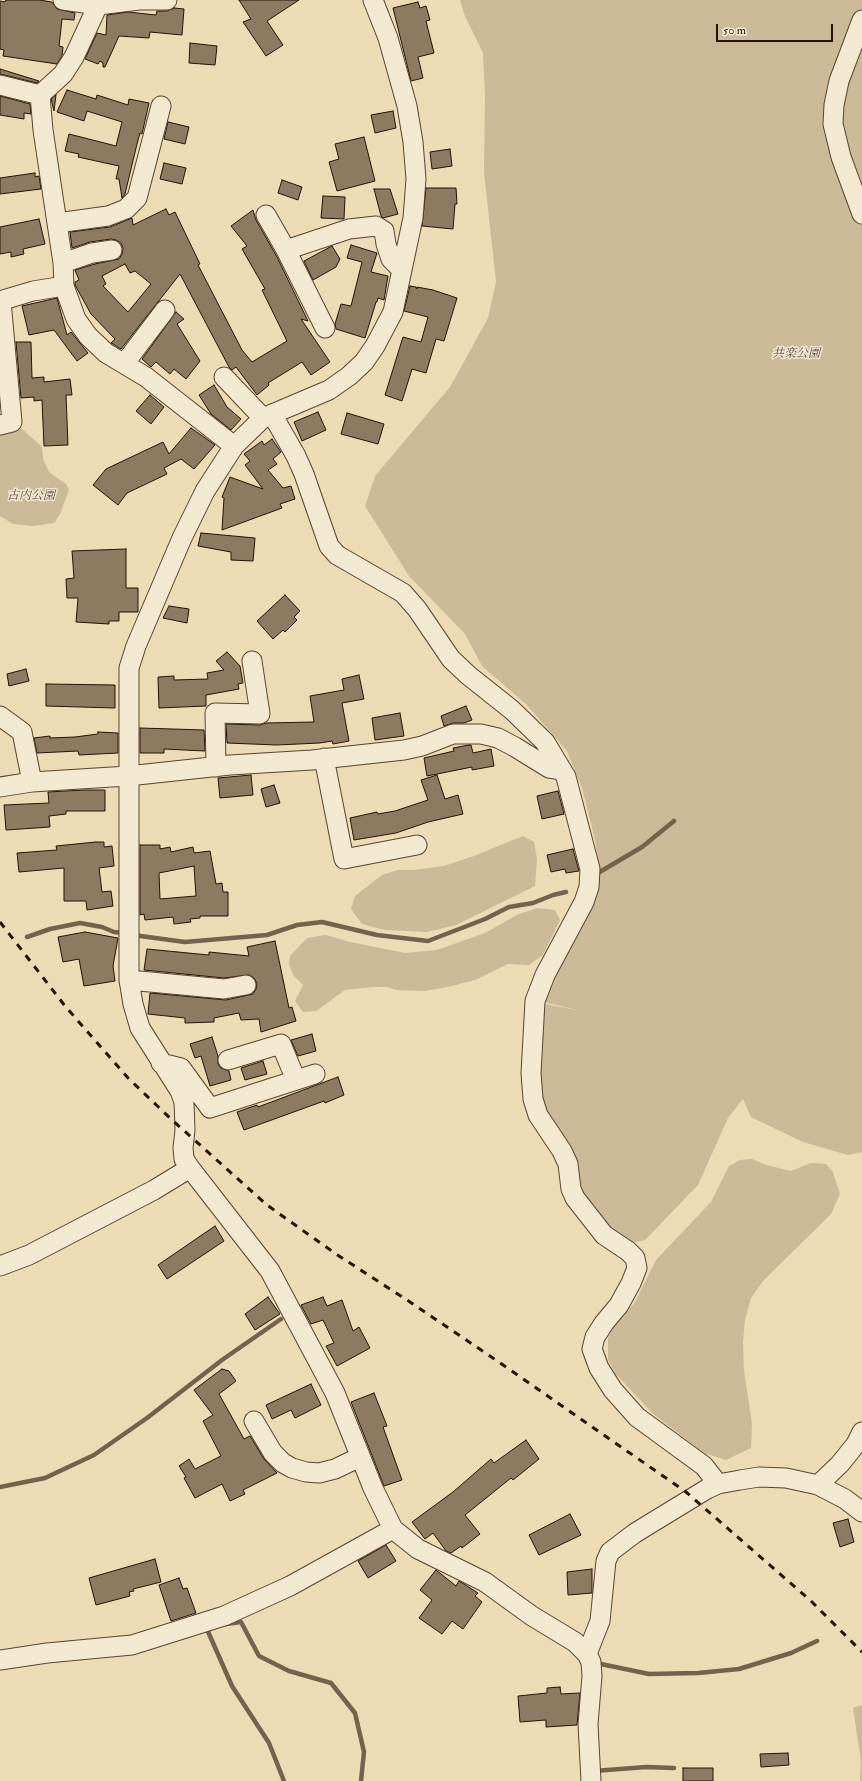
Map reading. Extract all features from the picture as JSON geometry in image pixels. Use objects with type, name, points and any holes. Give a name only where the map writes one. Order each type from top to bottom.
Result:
[{"type":"street","points":[[63,0],[98,5],[126,1],[167,0]]},
{"type":"street","points":[[374,0],[388,38],[406,106],[413,142],[416,179],[413,218],[393,312],[375,346],[364,362],[349,376],[329,390],[267,416],[234,446],[205,491],[182,538],[133,653],[129,668],[129,980],[133,1004],[140,1028],[180,1091],[184,1102],[186,1130],[183,1148],[184,1159],[270,1271],[336,1393],[360,1457],[393,1529],[418,1549],[485,1582],[532,1616],[575,1642],[587,1654],[591,1662],[592,1676],[588,1724],[591,1781]]},
{"type":"street","points":[[40,95],[63,74],[74,57],[98,5]]},
{"type":"street","points":[[862,20],[843,70],[834,105],[833,124],[841,157],[862,214]]},
{"type":"street","points":[[0,85],[40,95]]},
{"type":"street","points":[[40,95],[43,130],[63,263],[64,286],[76,319],[88,336],[106,353],[146,377],[234,446]]},
{"type":"street","points":[[57,223],[108,216],[126,209],[137,198],[161,106]]},
{"type":"street","points":[[266,215],[286,250],[325,328]]},
{"type":"street","points":[[286,250],[348,229],[376,226],[384,231],[386,244],[391,259],[402,270]]},
{"type":"street","points":[[63,263],[92,253],[112,250]]},
{"type":"street","points":[[0,424],[12,422],[1,301],[33,291],[64,286]]},
{"type":"street","points":[[124,364],[165,310]]},
{"type":"street","points":[[224,377],[267,416],[296,456],[304,474],[329,546],[337,555],[403,594],[417,609],[452,659],[468,675],[512,710],[545,742],[566,777],[584,841],[590,869],[589,886],[584,902],[545,974],[535,1001],[531,1073],[533,1099],[538,1115],[562,1151],[568,1164],[571,1189],[575,1198],[604,1236],[628,1251],[635,1258],[637,1268],[631,1284],[619,1305],[595,1337],[592,1349],[599,1368],[613,1390],[637,1416],[704,1466],[718,1484]]},
{"type":"street","points":[[216,767],[215,713],[260,714],[252,661]]},
{"type":"street","points":[[0,716],[22,732],[32,782]]},
{"type":"street","points":[[0,787],[32,782],[128,776],[404,750],[422,746],[453,734],[465,733],[481,734],[498,738],[548,768],[562,770]]},
{"type":"street","points":[[324,758],[344,859],[416,845]]},
{"type":"street","points":[[129,980],[224,989],[246,985]]},
{"type":"street","points":[[228,1060],[281,1044],[296,1080]]},
{"type":"street","points":[[161,1063],[182,1068],[210,1108],[315,1074]]},
{"type":"street","points":[[0,1266],[29,1256],[154,1190],[190,1168]]},
{"type":"street","points":[[254,1421],[273,1453],[283,1463],[292,1468],[306,1472],[319,1473],[335,1469],[360,1457]]},
{"type":"street","points":[[818,1485],[840,1464],[856,1444],[862,1432]]},
{"type":"street","points":[[587,1654],[600,1621],[606,1561],[610,1552],[635,1533],[678,1505],[718,1484],[759,1477],[786,1478],[818,1485],[845,1499],[862,1512]]},
{"type":"street","points":[[0,1660],[47,1653],[132,1645],[224,1616],[290,1586],[393,1529]]},
{"type":"green space","name":"共楽公園","points":[[460,0],[862,0],[862,1152],[848,1155],[803,1142],[751,1117],[743,1099],[728,1118],[698,1185],[645,1240],[630,1243],[605,1226],[578,1191],[537,1090],[540,1003],[582,1011],[539,1001],[596,895],[600,871],[595,840],[582,788],[567,751],[527,705],[482,666],[465,634],[409,576],[365,506],[375,476],[450,387],[488,318],[496,282],[484,172],[485,96],[483,53],[464,14]]},
{"type":"green space","name":"古内公園","points":[[15,425],[20,427],[42,447],[43,459],[49,472],[66,484],[69,490],[60,514],[54,523],[33,526],[13,524],[0,516],[0,428]]},
{"type":"green space","points":[[523,836],[534,842],[537,859],[535,886],[456,925],[427,932],[385,930],[362,924],[351,909],[355,896],[382,875],[398,870],[414,870],[444,866],[474,856]]},
{"type":"green space","points":[[537,908],[555,910],[560,920],[543,955],[529,965],[508,964],[475,980],[424,991],[396,990],[387,987],[345,990],[316,1011],[303,1012],[295,1001],[303,985],[294,976],[289,965],[290,956],[307,938],[326,935],[350,942],[405,953],[437,950],[485,933],[517,915]]},
{"type":"green space","points":[[752,1159],[766,1165],[791,1171],[811,1163],[826,1164],[833,1172],[840,1194],[831,1214],[763,1281],[751,1298],[745,1320],[743,1342],[744,1371],[752,1424],[751,1448],[726,1460],[704,1453],[652,1413],[616,1374],[608,1360],[608,1338],[615,1322],[634,1304],[656,1260],[711,1202],[729,1166],[740,1160]]},
{"type":"green space","points":[[862,1705],[862,1781],[860,1781],[861,1761],[853,1708]]},
{"type":"building","points":[[6,0],[39,0],[52,2],[57,9],[75,13],[74,20],[62,19],[59,46],[63,47],[62,56],[57,64],[3,56],[4,50],[0,49],[0,1],[5,2]]},
{"type":"building","points":[[239,0],[299,0],[267,21],[283,45],[266,56],[243,22],[251,19]]},
{"type":"building","points":[[418,2],[420,8],[426,6],[430,20],[426,21],[434,53],[418,57],[423,78],[411,81],[393,8]]},
{"type":"building","points":[[174,8],[184,9],[182,35],[150,32],[149,38],[119,36],[105,67],[103,67],[103,63],[100,61],[98,64],[85,59],[97,33],[106,35],[107,15],[128,12],[156,15],[157,11],[167,11]]},
{"type":"building","points":[[190,43],[217,46],[215,65],[189,63]]},
{"type":"building","points":[[0,69],[39,81],[37,83],[0,74]]},
{"type":"building","points":[[67,90],[96,99],[97,95],[128,105],[129,99],[149,103],[125,194],[122,198],[119,179],[116,179],[119,166],[78,157],[79,154],[65,151],[69,134],[116,146],[122,122],[87,111],[84,121],[57,112]]},
{"type":"building","points":[[56,95],[54,111],[51,99]]},
{"type":"building","points":[[0,96],[30,104],[31,114],[24,113],[24,119],[0,115]]},
{"type":"building","points":[[393,111],[396,128],[375,133],[371,115]]},
{"type":"building","points":[[168,122],[189,127],[185,144],[164,139]]},
{"type":"building","points":[[364,137],[375,181],[337,191],[329,162],[339,159],[335,144]]},
{"type":"building","points":[[450,149],[452,166],[432,169],[430,152]]},
{"type":"building","points":[[164,163],[186,168],[182,184],[160,179]]},
{"type":"building","points":[[35,173],[35,177],[39,176],[41,189],[0,194],[0,178]]},
{"type":"building","points":[[282,180],[302,187],[298,200],[278,193]]},
{"type":"building","points":[[426,188],[456,188],[457,204],[455,204],[453,229],[422,226]]},
{"type":"building","points":[[374,189],[390,189],[398,214],[383,218],[381,216]]},
{"type":"building","points":[[323,196],[345,197],[344,219],[321,218]]},
{"type":"building","points":[[166,209],[169,215],[175,212],[200,264],[198,265],[242,350],[252,362],[287,341],[262,290],[265,289],[242,249],[247,246],[231,226],[253,210],[256,220],[277,257],[308,321],[301,319],[330,362],[311,375],[302,362],[268,383],[269,385],[257,395],[236,367],[232,370],[229,367],[180,274],[121,349],[111,343],[115,339],[91,314],[75,285],[75,282],[79,280],[75,270],[119,259],[123,248],[121,243],[111,239],[90,242],[72,248],[70,232],[110,227],[132,218],[133,225]],"holes":[[[125,264],[130,273],[135,271],[151,284],[128,312],[103,286],[106,284],[102,276]]]},
{"type":"building","points":[[39,219],[45,244],[23,249],[24,254],[11,257],[11,252],[0,254],[0,227]]},
{"type":"building","points":[[351,245],[377,253],[371,272],[388,276],[384,300],[378,298],[376,302],[365,338],[336,329],[335,324],[341,304],[351,306],[362,262],[347,258]]},
{"type":"building","points":[[332,246],[340,259],[336,267],[313,280],[304,261]]},
{"type":"building","points":[[410,286],[416,287],[417,289],[417,287],[433,290],[457,298],[444,341],[436,339],[426,373],[412,369],[402,401],[385,395],[403,337],[421,342],[428,317],[404,311]]},
{"type":"building","points":[[57,298],[67,335],[71,332],[88,353],[77,361],[54,330],[29,335],[22,306]]},
{"type":"building","points":[[176,312],[184,319],[177,324],[200,361],[186,379],[174,369],[170,374],[156,362],[151,367],[142,359]]},
{"type":"building","points":[[16,342],[31,342],[32,378],[44,377],[44,382],[70,379],[72,395],[66,395],[68,445],[44,446],[42,400],[34,401],[34,397],[21,398]]},
{"type":"building","points":[[214,385],[227,407],[241,419],[231,430],[211,414],[199,395]]},
{"type":"building","points":[[150,395],[164,407],[151,424],[136,411]]},
{"type":"building","points":[[318,412],[326,430],[302,441],[294,422]]},
{"type":"building","points":[[347,413],[384,424],[378,444],[341,434]]},
{"type":"building","points":[[191,428],[215,445],[194,469],[181,459],[164,468],[167,474],[127,493],[118,505],[93,485],[106,469],[163,442],[169,454]]},
{"type":"building","points":[[272,439],[281,452],[273,459],[277,464],[268,470],[283,488],[291,486],[295,499],[280,504],[282,508],[222,530],[224,498],[222,497],[230,477],[263,489],[245,465],[250,461],[244,454],[262,441],[264,445]]},
{"type":"building","points":[[201,533],[255,538],[253,561],[231,560],[231,552],[198,546]]},
{"type":"building","points":[[126,549],[126,588],[138,588],[138,612],[119,612],[119,621],[109,621],[109,624],[76,622],[78,598],[67,598],[66,579],[74,578],[72,551]]},
{"type":"building","points":[[285,595],[300,611],[294,617],[297,620],[285,632],[283,630],[273,639],[257,621]]},
{"type":"building","points":[[169,606],[189,609],[187,623],[163,618]]},
{"type":"building","points":[[227,652],[240,666],[243,683],[238,684],[239,689],[206,695],[206,706],[159,708],[158,677],[174,676],[174,680],[208,679],[207,673],[224,670],[216,661]]},
{"type":"building","points":[[26,669],[29,681],[9,686],[7,674]]},
{"type":"building","points":[[359,675],[364,699],[342,703],[349,741],[333,744],[332,741],[277,745],[227,743],[226,724],[260,725],[266,723],[314,722],[310,696],[344,690],[342,679]]},
{"type":"building","points":[[46,684],[115,685],[115,708],[46,706]]},
{"type":"building","points":[[466,706],[472,720],[464,723],[453,723],[444,726],[441,716]]},
{"type":"building","points":[[400,713],[404,736],[375,740],[372,718]]},
{"type":"building","points":[[140,728],[204,730],[205,751],[164,749],[164,753],[140,753]]},
{"type":"building","points":[[98,732],[118,733],[118,753],[79,755],[78,751],[37,753],[34,738],[50,736],[50,738],[75,737],[98,734]]},
{"type":"building","points":[[471,745],[473,753],[491,749],[494,766],[472,770],[472,767],[427,776],[424,758],[454,751],[453,748]]},
{"type":"building","points":[[251,775],[253,795],[220,798],[218,778]]},
{"type":"building","points":[[437,775],[445,799],[458,795],[463,814],[428,822],[396,833],[354,840],[350,818],[377,812],[378,814],[395,811],[428,800],[421,780]]},
{"type":"building","points":[[274,785],[280,803],[266,807],[261,789]]},
{"type":"building","points":[[105,790],[105,811],[66,811],[66,814],[49,816],[50,827],[6,830],[4,805],[49,803],[48,792]]},
{"type":"building","points":[[558,791],[564,814],[542,819],[537,796]]},
{"type":"building","points":[[104,842],[104,847],[112,846],[114,866],[99,868],[102,892],[111,891],[113,906],[87,910],[86,901],[64,901],[64,868],[19,872],[17,853],[57,850],[56,846]]},
{"type":"building","points":[[140,845],[160,845],[160,849],[170,847],[171,852],[193,847],[194,853],[210,851],[216,884],[222,883],[223,892],[228,892],[228,916],[200,916],[200,918],[190,919],[191,922],[174,924],[173,917],[145,920],[144,914],[140,915]],"holes":[[[194,866],[196,896],[160,899],[159,873]]]},
{"type":"building","points":[[573,849],[579,871],[566,873],[565,869],[551,872],[547,855]]},
{"type":"building","points":[[85,932],[118,938],[113,966],[115,981],[84,986],[79,959],[63,962],[58,937]]},
{"type":"building","points":[[275,941],[289,1008],[292,1007],[296,1021],[261,1032],[259,1019],[241,1020],[239,1013],[214,1018],[214,1022],[185,1023],[185,1018],[148,1014],[150,993],[226,1000],[253,994],[257,983],[254,978],[249,975],[224,978],[144,970],[147,949],[209,955],[209,952],[249,956],[247,947]]},
{"type":"building","points":[[312,1034],[316,1051],[298,1056],[291,1040]]},
{"type":"building","points":[[212,1037],[218,1056],[218,1064],[221,1068],[229,1071],[231,1080],[210,1086],[201,1056],[195,1058],[190,1044]]},
{"type":"building","points":[[263,1061],[267,1074],[245,1080],[241,1068]]},
{"type":"building","points":[[338,1077],[344,1095],[325,1103],[324,1101],[244,1130],[237,1112],[257,1105],[258,1107]]},
{"type":"building","points":[[215,1226],[224,1241],[167,1279],[158,1265]]},
{"type":"building","points":[[268,1297],[280,1314],[255,1330],[245,1314]]},
{"type":"building","points":[[323,1297],[327,1306],[342,1300],[353,1331],[359,1327],[370,1348],[337,1366],[326,1346],[334,1343],[323,1320],[311,1324],[301,1305]]},
{"type":"building","points":[[222,1369],[229,1371],[236,1381],[219,1394],[244,1439],[250,1436],[264,1459],[277,1473],[243,1490],[245,1494],[230,1501],[222,1484],[195,1498],[184,1478],[186,1477],[179,1466],[189,1459],[195,1469],[221,1456],[203,1421],[213,1415],[194,1390]]},
{"type":"building","points":[[311,1384],[321,1405],[295,1418],[291,1410],[272,1419],[266,1405]]},
{"type":"building","points":[[374,1393],[387,1426],[383,1427],[402,1480],[384,1486],[351,1402]]},
{"type":"building","points":[[526,1440],[539,1459],[513,1480],[511,1478],[465,1515],[480,1534],[462,1548],[461,1546],[451,1553],[446,1551],[433,1533],[425,1539],[412,1522],[453,1492],[491,1459],[494,1463]]},
{"type":"building","points":[[570,1514],[581,1535],[539,1555],[529,1535]]},
{"type":"building","points":[[848,1519],[854,1542],[840,1547],[833,1523]]},
{"type":"building","points":[[386,1545],[396,1561],[368,1578],[358,1561]]},
{"type":"building","points":[[155,1559],[161,1582],[133,1589],[134,1591],[129,1592],[130,1596],[96,1605],[89,1578]]},
{"type":"building","points":[[592,1569],[592,1593],[568,1595],[567,1572]]},
{"type":"building","points":[[436,1570],[456,1586],[459,1581],[478,1593],[475,1596],[482,1602],[463,1629],[452,1621],[442,1634],[419,1618],[432,1600],[420,1590]]},
{"type":"building","points":[[179,1578],[183,1589],[187,1588],[196,1613],[171,1621],[159,1585]]},
{"type":"building","points":[[560,1687],[561,1694],[580,1693],[577,1725],[546,1727],[546,1720],[520,1722],[518,1696],[547,1693],[547,1688]]},
{"type":"building","points":[[788,1753],[789,1765],[761,1767],[760,1754]]},
{"type":"building","points":[[683,1768],[713,1768],[713,1781],[683,1781]]},
{"type":"waterway","points":[[598,873],[642,847],[674,821]]},
{"type":"waterway","points":[[133,935],[185,942],[267,935],[297,925],[322,922],[377,935],[428,941],[485,919],[509,907],[533,903],[553,895],[566,892]]},
{"type":"waterway","points":[[27,937],[50,929],[80,923],[102,927],[114,932],[124,933]]},
{"type":"waterway","points":[[0,1487],[45,1478],[94,1455],[147,1418],[222,1360],[281,1319]]},
{"type":"waterway","points":[[226,1624],[241,1622],[259,1656],[289,1671],[331,1683],[355,1713],[364,1752],[361,1781]]},
{"type":"waterway","points":[[206,1627],[232,1686],[269,1743],[284,1781]]},
{"type":"waterway","points":[[596,1663],[649,1674],[698,1673],[739,1669],[791,1653],[817,1641]]},
{"type":"waterway","points":[[594,1771],[646,1767],[674,1768]]},
{"type":"railway","points":[[0,922],[65,1006],[128,1078],[171,1119],[267,1205],[336,1254],[490,1356],[686,1492],[811,1601],[862,1652]]}]
